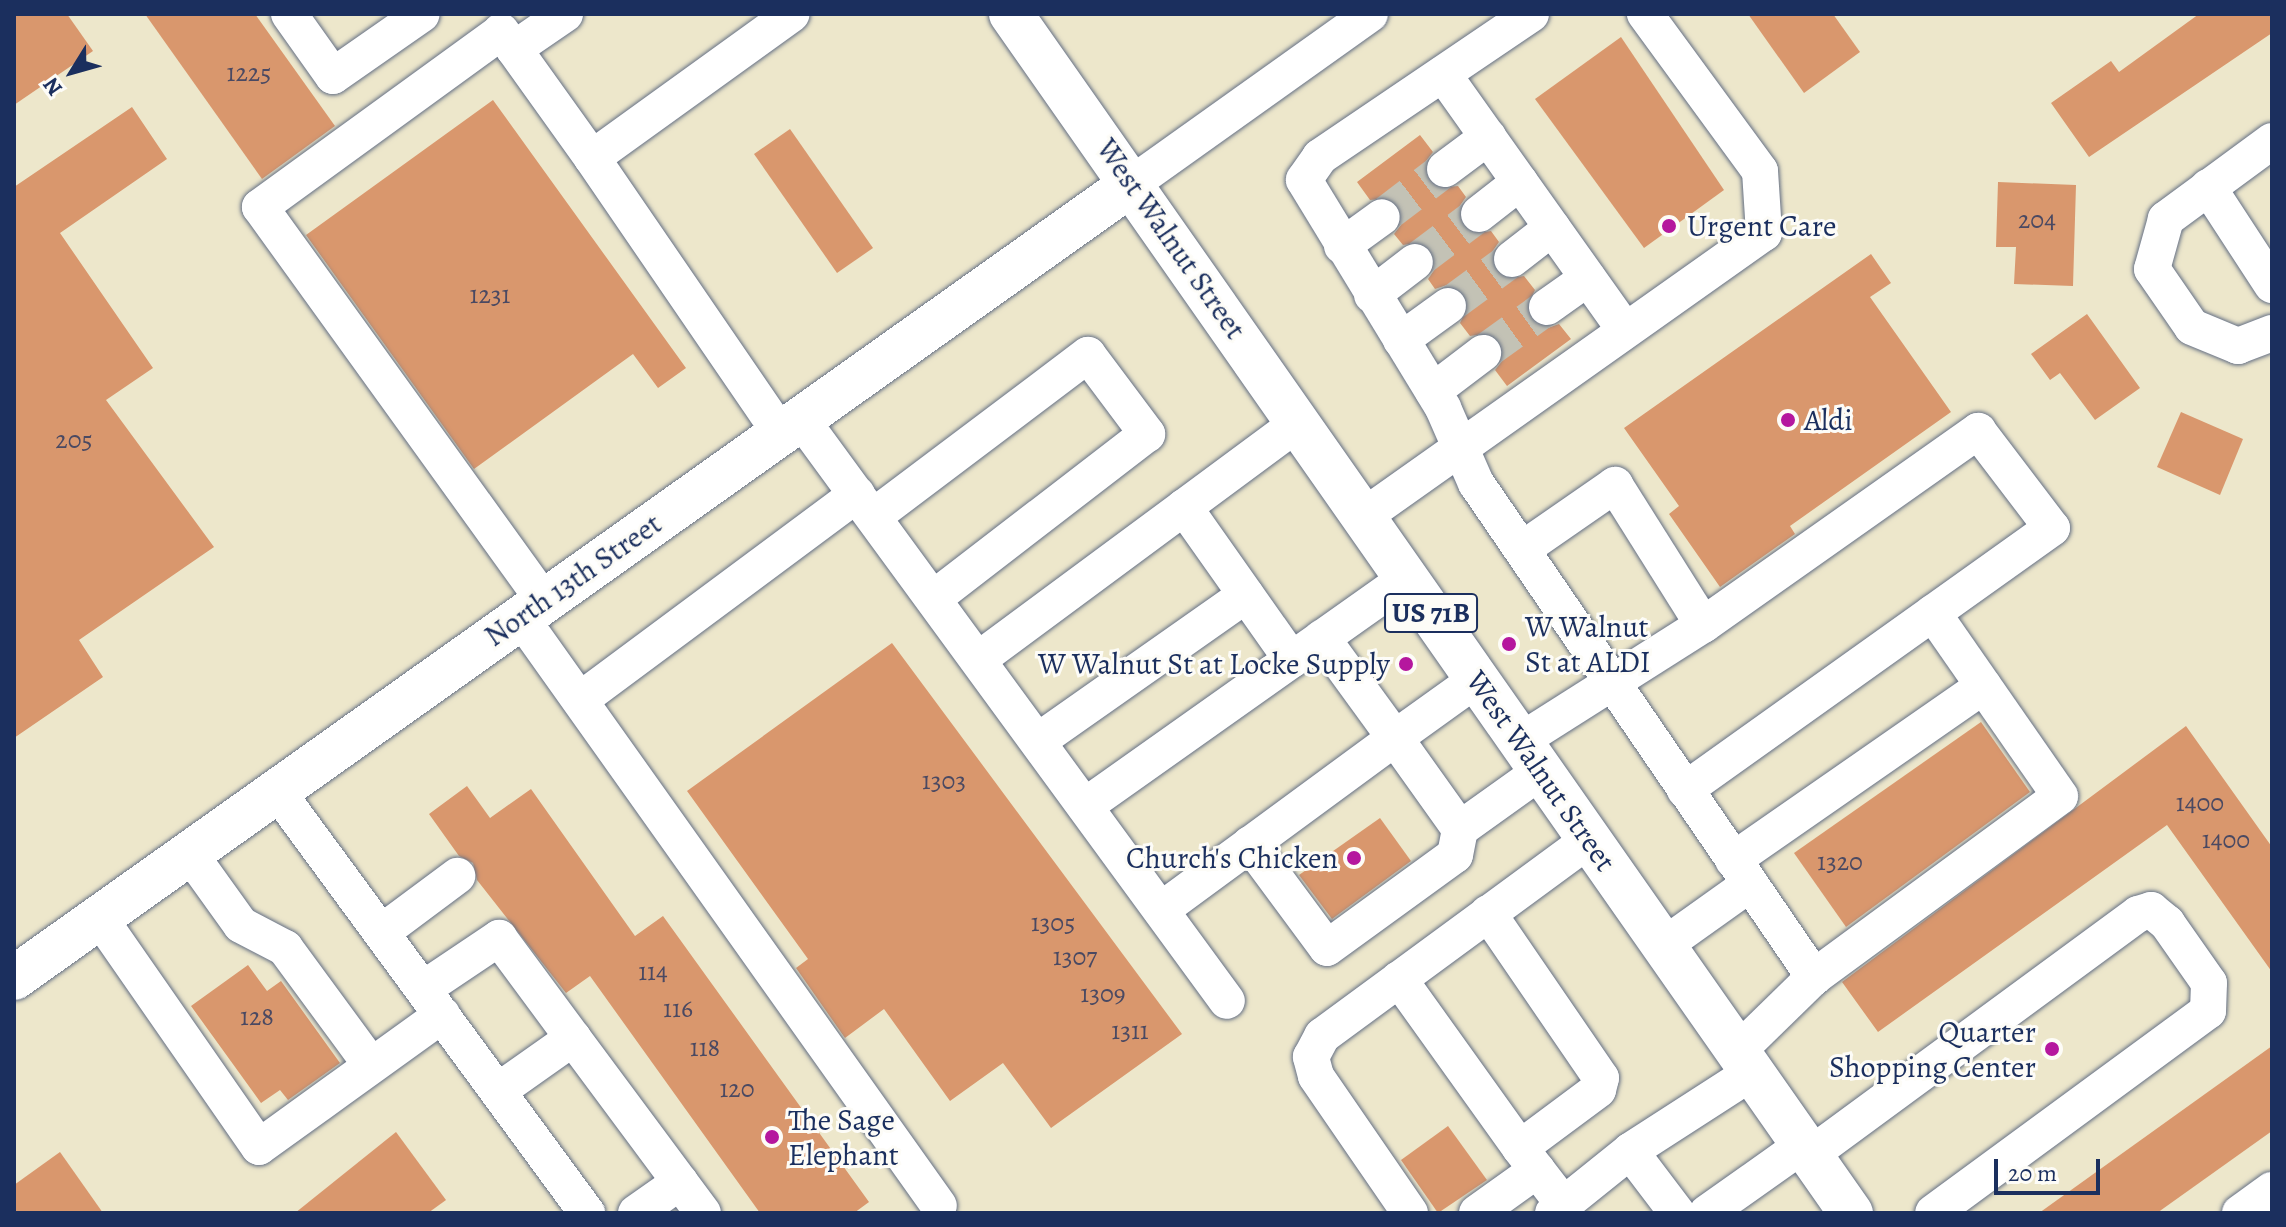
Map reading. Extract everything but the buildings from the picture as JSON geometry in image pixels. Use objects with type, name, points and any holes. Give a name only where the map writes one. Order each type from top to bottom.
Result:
[{"type":"main road","name":"West Walnut Street","points":[[1011,14],[1133,183],[1851,1213]]},
{"type":"main road","name":"North 13th Street","points":[[14,978],[1133,183]]},
{"type":"street","points":[[289,14],[333,76],[422,14]]},
{"type":"street","points":[[565,14],[501,32],[260,207],[533,609],[580,700],[939,1206]]},
{"type":"street","points":[[592,158],[792,14]]},
{"type":"street","points":[[1133,183],[1370,14]]},
{"type":"street","points":[[1531,14],[1320,157],[1304,180],[1433,391],[1476,483],[1524,548],[1814,977]]},
{"type":"street","points":[[1364,516],[1764,233],[1760,171],[1645,14]]},
{"type":"street","points":[[501,32],[790,426],[866,505],[1227,1001]]},
{"type":"street","points":[[1443,74],[1625,330]]},
{"type":"street","points":[[1445,169],[1488,137]]},
{"type":"street","points":[[2272,141],[2166,219],[2152,269],[2192,327],[2238,346],[2272,333]]},
{"type":"street","points":[[1479,214],[1520,182]]},
{"type":"street","points":[[2208,187],[2272,285]]},
{"type":"street","points":[[1342,246],[1382,217]]},
{"type":"street","points":[[1512,259],[1552,228]]},
{"type":"street","points":[[1372,295],[1415,262]]},
{"type":"street","points":[[1547,307],[1588,278]]},
{"type":"street","points":[[1401,340],[1448,306]]},
{"type":"street","points":[[1433,391],[1483,353]]},
{"type":"street","points":[[580,700],[1088,355],[1147,434],[934,598]]},
{"type":"street","points":[[979,659],[1299,422]]},
{"type":"street","points":[[1250,844],[1327,948],[1455,855],[1460,829],[1531,756],[1613,682],[1703,625],[1978,431],[2052,528],[1685,790]]},
{"type":"street","points":[[1524,548],[1615,485],[1703,625]]},
{"type":"street","points":[[1184,507],[1292,660]]},
{"type":"street","points":[[1085,806],[1407,578]]},
{"type":"street","points":[[1038,741],[1246,595]]},
{"type":"street","points":[[1399,979],[1529,1159],[1558,1209],[1744,1063],[1814,977],[2060,796],[1933,613]]},
{"type":"street","points":[[1322,638],[1460,829]]},
{"type":"street","points":[[1161,910],[1477,679]]},
{"type":"street","points":[[1663,946],[1742,872],[1983,686]]},
{"type":"street","points":[[277,791],[587,1213]]},
{"type":"street","points":[[1410,1213],[1316,1076],[1311,1057],[1322,1036],[1589,840]]},
{"type":"street","points":[[190,854],[241,925],[285,948],[371,1065]]},
{"type":"street","points":[[382,932],[457,876]]},
{"type":"street","points":[[1707,1213],[1806,1150],[2138,914],[2151,910],[2167,923],[2209,983],[2212,993],[2208,1011],[1933,1213]]},
{"type":"street","points":[[1477,1213],[1598,1090],[1601,1078],[1488,913]]},
{"type":"street","points":[[99,917],[259,1147],[371,1065],[499,938],[703,1213]]},
{"type":"street","points":[[498,1091],[573,1038]]},
{"type":"street","points":[[1630,1151],[1677,1213]]},
{"type":"street","points":[[636,1213],[680,1182]]},
{"type":"street","points":[[2240,1213],[2272,1190]]},
{"type":"tunnel","points":[[1382,217],[1445,169]]},
{"type":"tunnel","points":[[1415,262],[1479,214]]},
{"type":"tunnel","points":[[1448,306],[1512,259]]},
{"type":"tunnel","points":[[1483,353],[1547,307]]},
{"type":"place","name":"Urgent Care","points":[[1669,226]]},
{"type":"place","name":"Aldi","points":[[1788,420]]},
{"type":"place","name":"W Walnut St at ALDI","points":[[1509,644]]},
{"type":"place","name":"W Walnut St at Locke Supply","points":[[1406,664]]},
{"type":"place","name":"Church's Chicken","points":[[1354,858]]},
{"type":"place","name":"Quarter Shopping Center","points":[[2052,1049]]},
{"type":"place","name":"The Sage Elephant","points":[[772,1137]]}]
